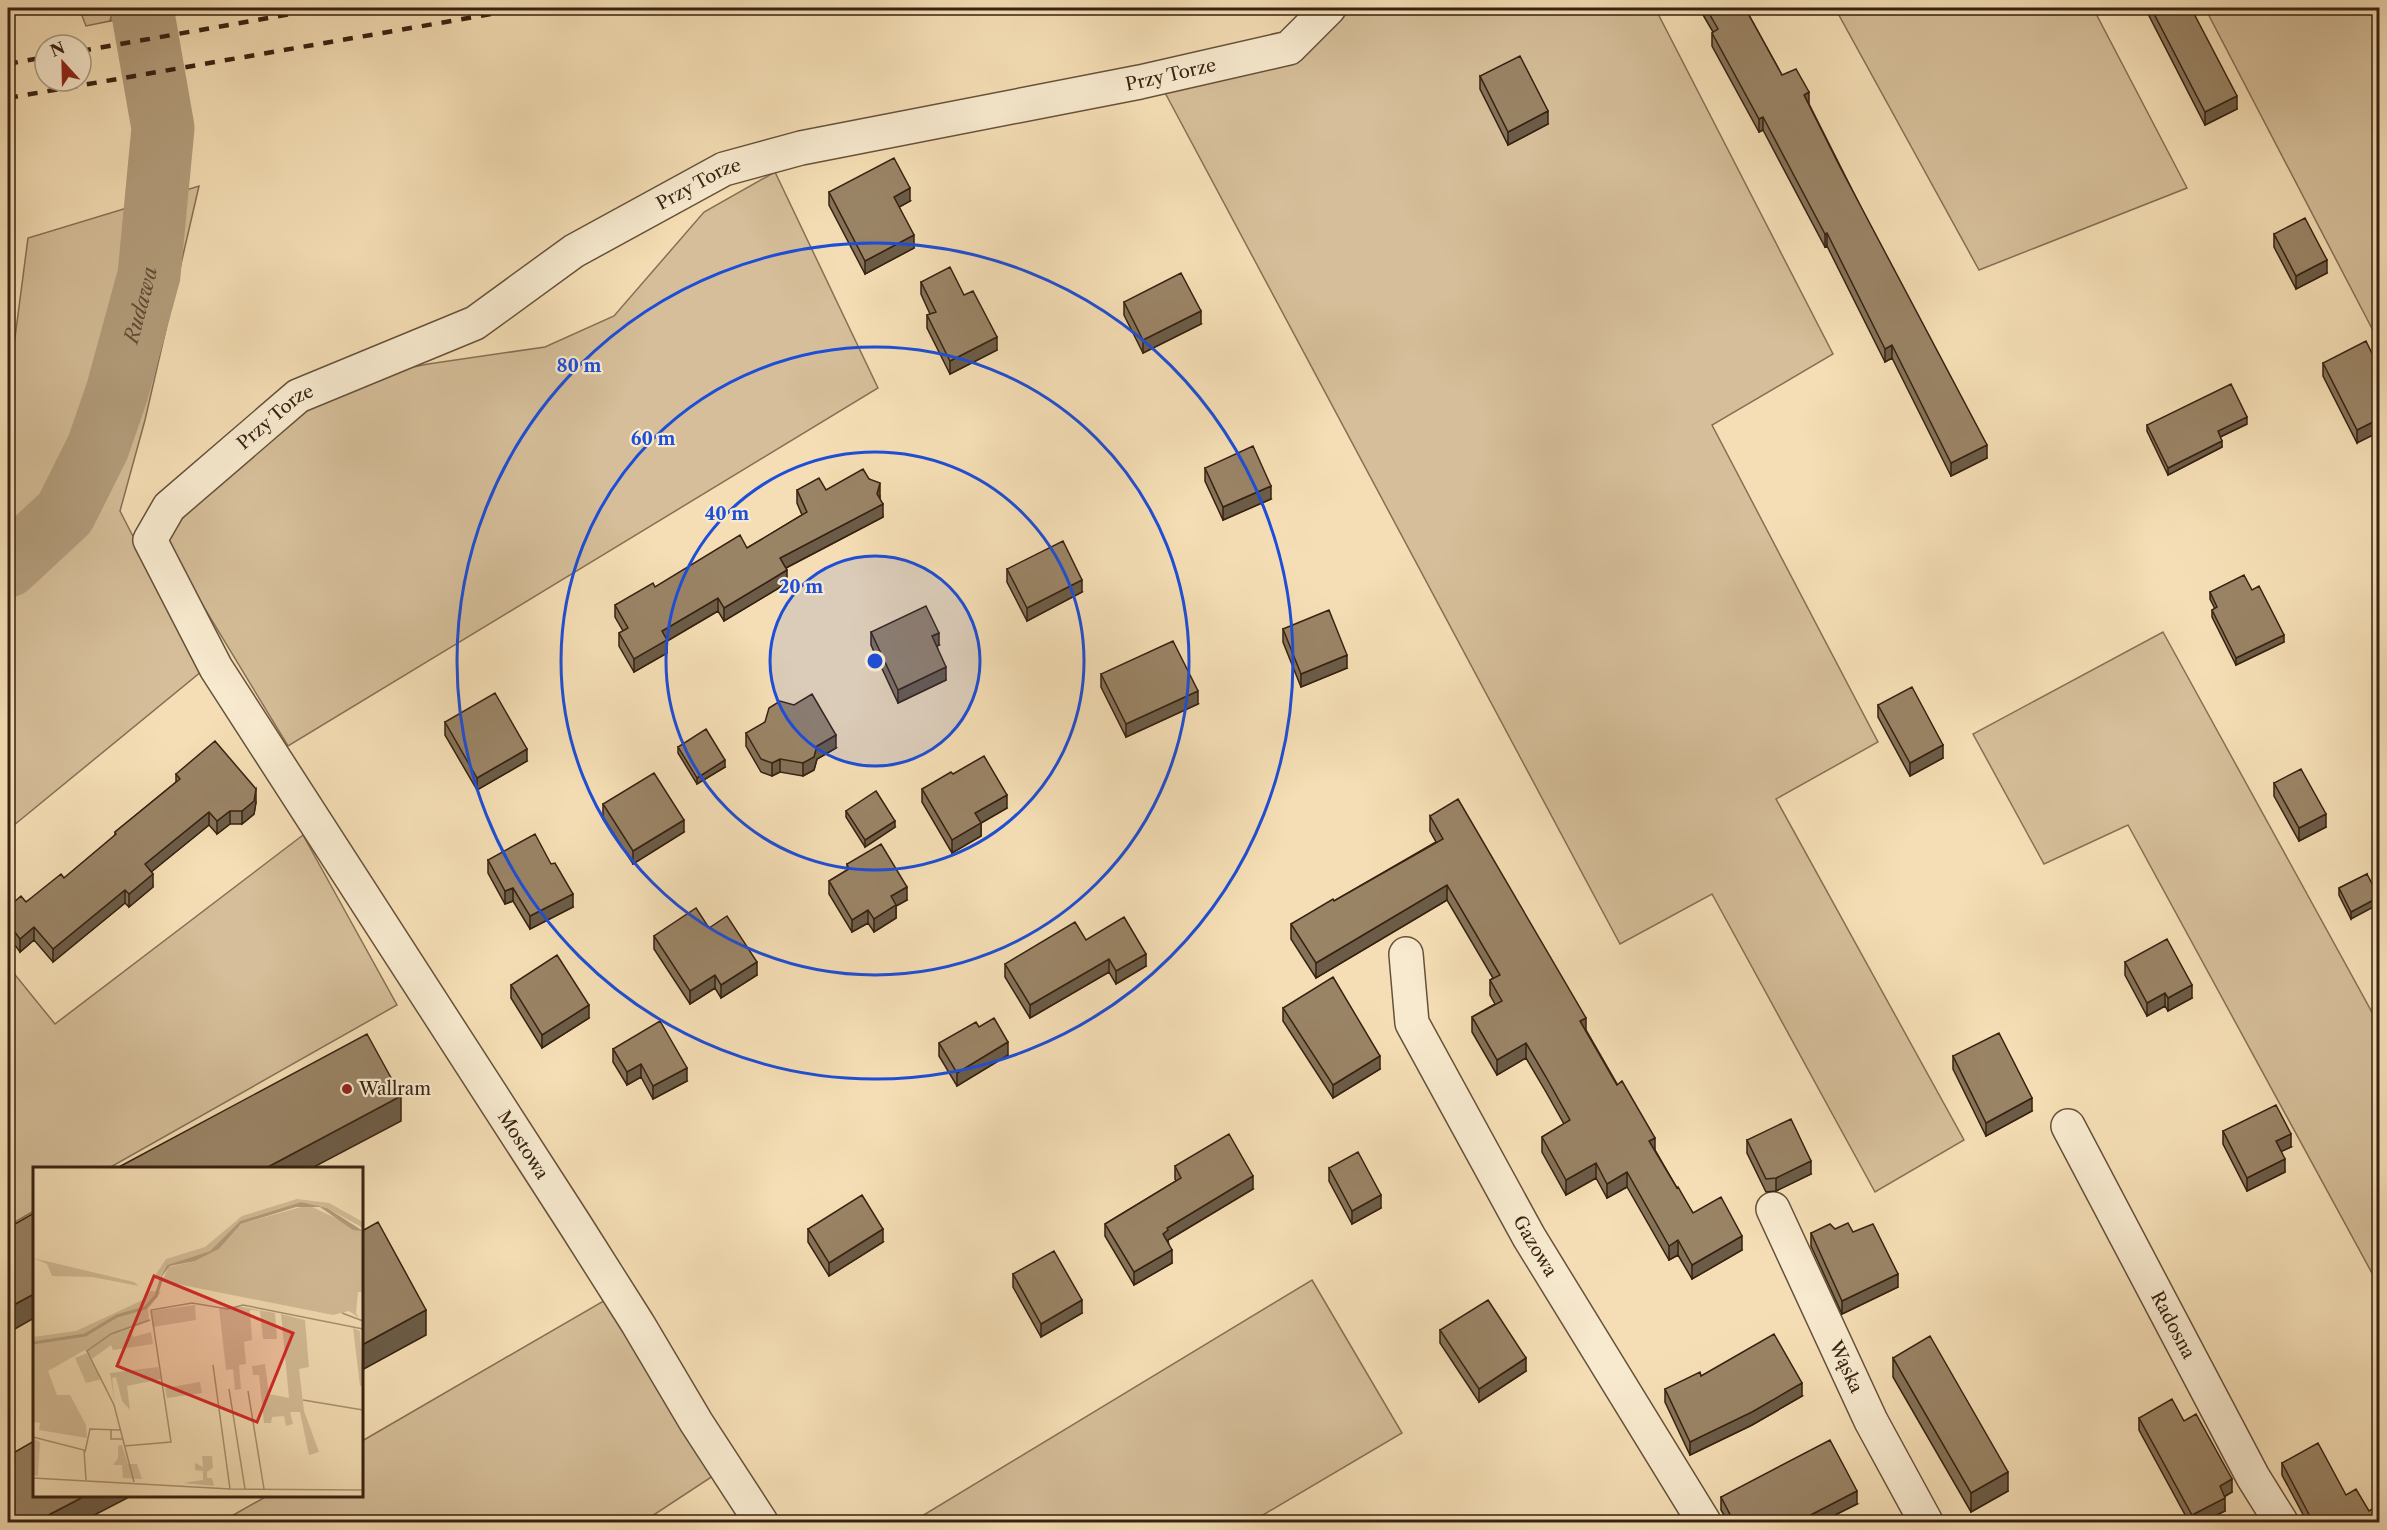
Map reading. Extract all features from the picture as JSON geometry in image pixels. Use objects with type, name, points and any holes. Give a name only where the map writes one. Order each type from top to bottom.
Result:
[{"type":"street","name":"Przy Torze","points":[[150,540],[169,507],[298,396],[475,323],[574,251],[724,169],[801,148],[1140,82],[1289,48],[1329,8]]},
{"type":"street","name":"Mostowa","points":[[150,540],[216,668],[580,1233],[638,1324],[696,1422],[761,1522]]},
{"type":"street","name":"Gazowa","points":[[1406,954],[1412,1023],[1528,1237],[1704,1522]]},
{"type":"street","name":"Radosna","points":[[2068,1126],[2253,1476],[2281,1522]]},
{"type":"street","name":"Wąska","points":[[1773,1209],[1871,1420],[1926,1522]]},
{"type":"shaded area","points":[[79,8],[114,8],[110,21],[86,26]]},
{"type":"shaded area","points":[[114,8],[157,8],[158,12],[110,21]]},
{"type":"shaded area","points":[[1317,8],[1655,8],[1833,354],[1712,425],[1878,742],[1776,799],[1964,1140],[1875,1192],[1712,894],[1620,944],[1155,74],[1288,33]]},
{"type":"shaded area","points":[[1835,8],[2093,8],[2187,188],[1979,270]]},
{"type":"shaded area","points":[[2205,8],[2379,8],[2379,342]]},
{"type":"shaded area","points":[[775,172],[878,388],[288,746],[162,538],[239,439],[328,384],[428,364],[545,347],[614,316],[704,212]]},
{"type":"shaded area","points":[[199,186],[145,420],[120,511],[202,671],[8,830],[8,391],[28,238]]},
{"type":"shaded area","points":[[2163,632],[2379,1025],[2379,1286],[2128,825],[2044,864],[1973,734]]},
{"type":"shaded area","points":[[303,835],[397,1005],[111,1167],[33,1167],[33,1212],[8,1226],[8,966],[55,1024]]},
{"type":"shaded area","points":[[1312,1280],[1402,1433],[1251,1522],[912,1522]]},
{"type":"shaded area","points":[[607,1299],[716,1474],[643,1522],[221,1522],[265,1497],[363,1497],[363,1440]]},
{"type":"building","points":[[1706,8],[1745,8],[1782,75],[1796,69],[1809,92],[1804,95],[1840,167],[1987,445],[1951,463],[1892,345],[1885,349],[1827,233],[1825,234],[1763,117],[1759,119],[1712,33],[1718,29]]},
{"type":"building","points":[[2151,8],[2191,8],[2237,96],[2205,112]]},
{"type":"building","points":[[1520,56],[1548,111],[1508,132],[1480,76]]},
{"type":"building","points":[[894,158],[910,188],[894,197],[914,235],[865,261],[829,192]]},
{"type":"building","points":[[2305,218],[2327,260],[2296,276],[2274,234]]},
{"type":"building","points":[[950,267],[964,295],[973,291],[997,337],[950,361],[927,315],[936,312],[921,282]]},
{"type":"building","points":[[1181,273],[1201,311],[1143,340],[1124,302]]},
{"type":"building","points":[[2366,341],[2379,368],[2379,419],[2357,430],[2323,363]]},
{"type":"building","points":[[2231,384],[2247,417],[2218,431],[2222,441],[2168,468],[2147,425]]},
{"type":"building","points":[[1253,446],[1271,486],[1223,507],[1205,468]]},
{"type":"building","points":[[863,469],[869,479],[880,483],[877,494],[883,504],[780,558],[787,570],[724,608],[718,598],[662,631],[667,640],[634,659],[619,633],[628,628],[615,605],[653,583],[655,587],[740,535],[747,548],[807,512],[797,490],[819,478],[826,490]]},
{"type":"building","points":[[1063,541],[1082,580],[1027,608],[1007,569]]},
{"type":"building","points":[[2244,575],[2252,590],[2259,586],[2284,635],[2236,658],[2212,610],[2217,607],[2210,592]]},
{"type":"building","points":[[926,606],[939,633],[932,636],[946,667],[898,690],[871,632]]},
{"type":"building","points":[[1329,610],[1347,655],[1301,674],[1283,629]]},
{"type":"building","points":[[1173,641],[1198,691],[1126,724],[1101,674]]},
{"type":"building","points":[[1912,687],[1943,745],[1910,763],[1878,705]]},
{"type":"building","points":[[495,693],[527,749],[477,778],[445,722]]},
{"type":"building","points":[[812,694],[836,735],[817,746],[814,757],[803,763],[780,759],[772,763],[761,759],[746,733],[765,722],[769,708],[780,701],[794,705]]},
{"type":"building","points":[[706,729],[725,760],[697,778],[678,747]]},
{"type":"building","points":[[215,741],[256,789],[254,801],[242,811],[230,811],[217,821],[209,812],[145,864],[153,874],[129,894],[125,890],[53,949],[34,927],[20,939],[8,923],[8,907],[21,896],[26,902],[61,874],[64,878],[116,834],[115,832],[180,779],[176,774]]},
{"type":"building","points":[[984,756],[1007,795],[975,813],[981,823],[952,840],[922,789]]},
{"type":"building","points":[[2301,769],[2326,814],[2299,828],[2274,783]]},
{"type":"building","points":[[654,773],[684,820],[633,851],[603,804]]},
{"type":"building","points":[[876,791],[895,821],[865,840],[846,811]]},
{"type":"building","points":[[1458,799],[1586,1018],[1580,1021],[1617,1085],[1622,1081],[1655,1138],[1649,1141],[1693,1213],[1721,1197],[1742,1236],[1692,1265],[1678,1240],[1669,1246],[1627,1172],[1607,1184],[1596,1163],[1566,1180],[1542,1137],[1570,1120],[1546,1077],[1526,1043],[1497,1060],[1472,1017],[1502,1001],[1490,980],[1500,975],[1447,885],[1316,963],[1291,924],[1443,839],[1430,816]]},
{"type":"building","points":[[535,834],[551,864],[555,863],[573,894],[530,916],[513,888],[505,891],[488,860]]},
{"type":"building","points":[[881,844],[907,887],[891,896],[896,905],[874,919],[868,910],[852,920],[829,881],[849,869],[847,864]]},
{"type":"building","points":[[2367,874],[2379,897],[2351,912],[2339,888]]},
{"type":"building","points":[[696,908],[709,928],[727,916],[757,962],[721,985],[715,975],[690,991],[654,936]]},
{"type":"building","points":[[1124,917],[1146,954],[1116,971],[1109,959],[1030,1005],[1005,964],[1075,922],[1086,940]]},
{"type":"building","points":[[2167,939],[2192,985],[2168,998],[2165,993],[2147,1003],[2125,962]]},
{"type":"building","points":[[557,955],[589,1005],[542,1035],[511,985]]},
{"type":"building","points":[[1333,977],[1380,1056],[1333,1085],[1283,1008]]},
{"type":"building","points":[[994,1018],[1008,1042],[957,1073],[939,1043],[976,1022],[979,1027]]},
{"type":"building","points":[[660,1021],[687,1068],[653,1086],[641,1064],[627,1072],[613,1049]]},
{"type":"building","points":[[1999,1033],[2032,1098],[1986,1123],[1953,1056]]},
{"type":"building","points":[[367,1034],[401,1096],[268,1167],[119,1167]]},
{"type":"building","points":[[2276,1105],[2291,1134],[2276,1141],[2285,1159],[2247,1178],[2223,1131]]},
{"type":"building","points":[[1791,1119],[1811,1161],[1776,1178],[1766,1179],[1747,1140]]},
{"type":"building","points":[[1229,1134],[1253,1176],[1167,1228],[1168,1230],[1163,1234],[1172,1250],[1134,1272],[1105,1224],[1181,1178],[1175,1166]]},
{"type":"building","points":[[1358,1152],[1381,1195],[1352,1211],[1329,1168]]},
{"type":"building","points":[[862,1195],[883,1229],[829,1263],[808,1229]]},
{"type":"building","points":[[33,1214],[33,1295],[8,1308],[8,1228]]},
{"type":"building","points":[[378,1222],[426,1310],[363,1344],[363,1230]]},
{"type":"building","points":[[1848,1223],[1853,1232],[1873,1224],[1898,1274],[1842,1301],[1811,1233],[1830,1224],[1835,1229]]},
{"type":"building","points":[[1054,1251],[1082,1300],[1041,1324],[1013,1274]]},
{"type":"building","points":[[1488,1300],[1526,1358],[1479,1389],[1440,1330]]},
{"type":"building","points":[[1774,1334],[1802,1383],[1752,1412],[1690,1442],[1665,1389],[1700,1372],[1701,1376]]},
{"type":"building","points":[[1930,1336],[2008,1472],[1971,1493],[1893,1358]]},
{"type":"building","points":[[2172,1399],[2184,1421],[2196,1414],[2232,1479],[2220,1486],[2225,1498],[2192,1515],[2139,1418]]},
{"type":"building","points":[[1830,1440],[1857,1491],[1797,1522],[1734,1522],[1721,1497]]},
{"type":"building","points":[[33,1442],[33,1497],[83,1497],[35,1522],[8,1522],[8,1456]]},
{"type":"building","points":[[2318,1443],[2346,1495],[2356,1489],[2369,1511],[2379,1505],[2379,1522],[2313,1522],[2282,1463]]},
{"type":"waterway","name":"Rudawa","points":[[8,566],[65,513],[98,447],[117,392],[149,275],[163,128],[142,8]]},
{"type":"railway","points":[[93,49],[325,8]]},
{"type":"railway","points":[[8,98],[526,8]]},
{"type":"railway","points":[[8,64],[33,59]]},
{"type":"place","name":"Wallram","points":[[347,1089]]}]
